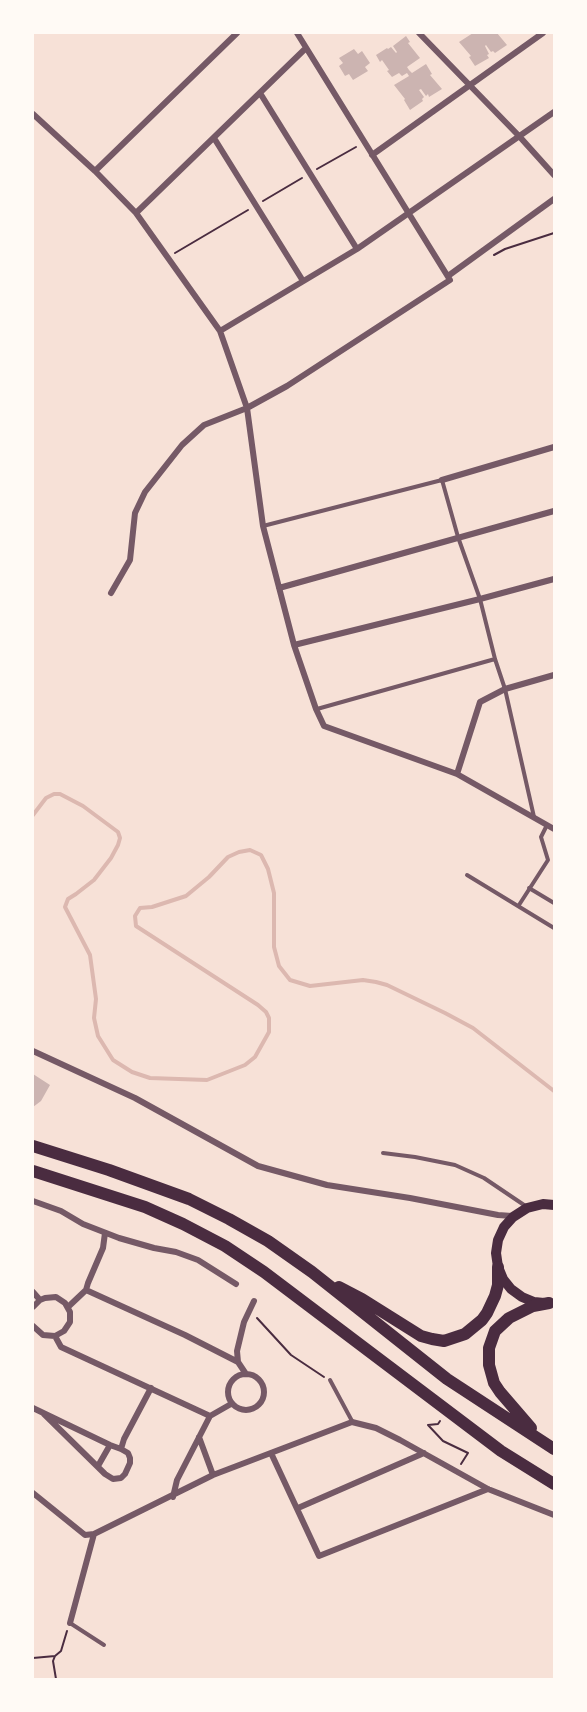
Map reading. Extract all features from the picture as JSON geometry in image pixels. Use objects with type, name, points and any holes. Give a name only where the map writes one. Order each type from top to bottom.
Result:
[{"type":"highway","points":[[33,1146],[189,1199],[268,1241],[312,1272],[447,1379],[554,1449]]},
{"type":"highway","points":[[33,1171],[145,1207],[225,1246],[264,1272],[501,1451],[554,1484]]},
{"type":"highway","points":[[312,1272],[362,1299],[421,1336],[444,1341],[465,1334],[482,1320],[495,1296],[498,1285],[498,1267]]},
{"type":"highway","points":[[542,1441],[500,1392],[490,1374],[488,1356],[492,1339],[500,1325],[533,1306],[551,1303]]},
{"type":"main road","points":[[551,1303],[534,1302],[522,1297],[507,1284],[498,1267],[496,1253],[498,1240],[504,1227],[513,1216],[527,1208],[543,1204],[554,1205]]},
{"type":"street","points":[[95,171],[237,33]]},
{"type":"street","points":[[111,593],[130,560],[135,513],[145,492],[182,445],[204,425],[247,408],[287,386],[450,280],[297,33]]},
{"type":"street","points":[[419,33],[554,175]]},
{"type":"street","points":[[372,155],[543,33]]},
{"type":"street","points":[[136,213],[306,48]]},
{"type":"street","points":[[260,93],[357,249]]},
{"type":"street","points":[[220,331],[357,249],[554,112]]},
{"type":"street","points":[[33,114],[95,171],[136,213],[220,331],[247,408],[263,526],[294,645],[316,710],[324,726],[457,774],[534,818],[550,824],[554,829]]},
{"type":"street","points":[[214,138],[303,281]]},
{"type":"street","points":[[448,276],[554,199]]},
{"type":"street","points":[[442,480],[554,447]]},
{"type":"street","points":[[279,588],[554,511]]},
{"type":"street","points":[[294,645],[554,579]]},
{"type":"street","points":[[457,774],[480,702],[505,689],[554,675]]},
{"type":"street","points":[[33,1050],[135,1098],[258,1166],[327,1185],[513,1216]]},
{"type":"street","points":[[33,1201],[61,1211],[105,1233],[198,1260],[236,1284]]},
{"type":"street","points":[[68,1307],[87,1290],[87,1283],[103,1248],[105,1233]]},
{"type":"street","points":[[87,1290],[238,1362]]},
{"type":"street","points":[[33,1292],[40,1300]]},
{"type":"street","points":[[33,1307],[40,1300],[56,1297],[68,1307],[70,1317],[64,1331],[55,1336],[43,1335],[33,1326]]},
{"type":"street","points":[[246,1374],[235,1378],[228,1387],[227,1393],[231,1404],[248,1411],[259,1406],[264,1395],[261,1383],[257,1378],[246,1374],[238,1362],[237,1350],[244,1322],[254,1301]]},
{"type":"street","points":[[55,1336],[61,1347],[210,1416]]},
{"type":"street","points":[[121,1449],[151,1388]]},
{"type":"street","points":[[172,1497],[177,1480],[210,1416],[231,1404]]},
{"type":"street","points":[[33,1408],[128,1454],[129,1467],[125,1474],[121,1478],[113,1479],[105,1474],[44,1414]]},
{"type":"street","points":[[33,1493],[85,1535],[94,1534],[213,1476],[352,1422],[376,1428],[488,1489],[554,1515]]},
{"type":"street","points":[[199,1437],[213,1476]]},
{"type":"street","points":[[98,1466],[110,1445]]},
{"type":"street","points":[[271,1453],[319,1556],[488,1489]]},
{"type":"street","points":[[298,1508],[424,1453]]},
{"type":"street","points":[[70,1623],[94,1534]]},
{"type":"lane","points":[[263,526],[442,480],[480,599],[505,689],[534,818]]},
{"type":"lane","points":[[316,710],[495,659]]},
{"type":"lane","points":[[519,906],[548,860],[541,837],[550,824]]},
{"type":"lane","points":[[467,875],[554,928]]},
{"type":"lane","points":[[529,888],[554,903]]},
{"type":"lane","points":[[383,1153],[455,1166],[484,1178],[527,1208]]},
{"type":"lane","points":[[330,1380],[352,1422]]},
{"type":"lane","points":[[70,1623],[105,1645]]},
{"type":"path","points":[[168,257],[364,142]]},
{"type":"path","points":[[489,257],[505,249],[554,233]]},
{"type":"path","points":[[254,1301],[256,1318],[283,1347],[315,1373],[330,1380]]},
{"type":"path","points":[[442,1419],[438,1424],[428,1425],[443,1441],[468,1453],[462,1462]]},
{"type":"path","points":[[56,1679],[53,1661],[61,1651],[70,1623]]},
{"type":"path","points":[[33,1658],[55,1656]]},
{"type":"building","points":[[473,33],[497,33],[507,45],[495,53],[491,52],[486,45],[489,58],[475,66],[469,57],[471,56],[459,42]]},
{"type":"building","points":[[406,36],[410,42],[408,43],[420,58],[407,67],[409,70],[412,73],[426,64],[432,74],[430,75],[442,89],[429,97],[421,89],[419,90],[424,97],[423,101],[410,110],[394,85],[409,76],[407,73],[402,76],[399,73],[392,77],[382,60],[380,62],[376,55],[391,47],[396,53],[393,46]]},
{"type":"building","points":[[354,49],[358,54],[362,51],[370,63],[365,67],[368,71],[353,80],[349,74],[345,76],[339,66],[343,63],[339,58]]},
{"type":"building","points":[[33,1074],[50,1085],[41,1101],[33,1107]]},
{"type":"waterway","points":[[33,815],[46,798],[60,794],[83,806],[118,832],[120,838],[111,858],[94,880],[68,899],[65,907],[90,955],[96,999],[94,1018],[98,1036],[113,1060],[132,1072],[150,1078],[207,1080],[245,1065],[255,1057],[269,1032],[269,1018],[258,1005],[136,926],[135,916],[140,908],[152,907],[186,896],[228,857],[250,850],[261,855],[268,869],[274,893],[274,947],[279,966],[290,980],[310,986],[363,980],[387,985],[473,1028],[554,1091]]}]
